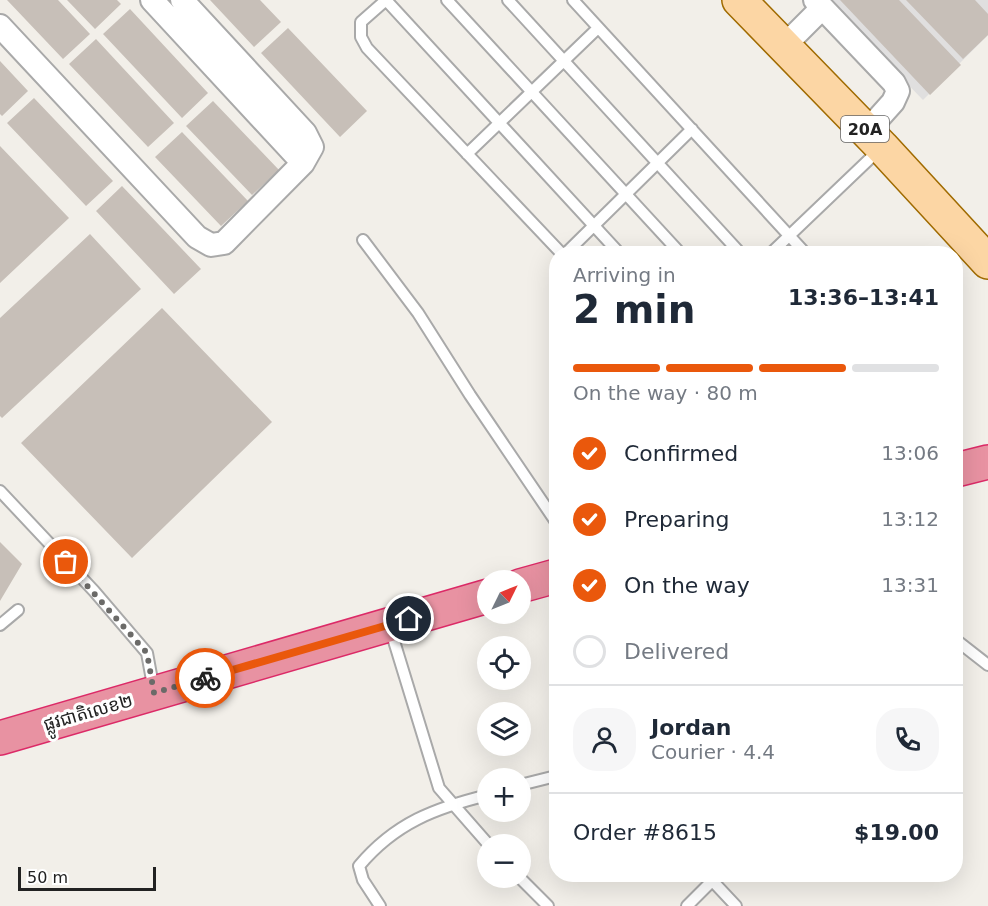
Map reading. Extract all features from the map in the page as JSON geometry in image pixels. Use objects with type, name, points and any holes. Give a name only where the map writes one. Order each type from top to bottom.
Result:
[{"type":"highway","points":[[963,468],[988,462]]},
{"type":"highway","points":[[531,583],[549,578]]},
{"type":"highway","name":"ផ្លូវជាតិលេខ២","points":[[0,738],[477,599]]},
{"type":"main road","name":"20A","points":[[739,0],[874,139],[988,262]]},
{"type":"street","points":[[152,0],[303,163]]},
{"type":"street","points":[[0,26],[197,237],[211,245],[224,243],[303,163],[312,147],[305,133],[182,0]]},
{"type":"street","points":[[784,46],[819,4],[894,83],[898,91],[874,139]]},
{"type":"lane","points":[[555,246],[367,48],[361,37],[361,22],[386,0],[613,246]]},
{"type":"lane","points":[[447,0],[674,246]]},
{"type":"lane","points":[[508,0],[734,246]]},
{"type":"lane","points":[[573,0],[799,246]]},
{"type":"lane","points":[[467,154],[598,28]]},
{"type":"lane","points":[[572,246],[692,129]]},
{"type":"lane","points":[[778,246],[874,139]]},
{"type":"lane","points":[[363,240],[418,314],[549,512]]},
{"type":"lane","points":[[0,491],[94,591],[147,653],[154,693]]},
{"type":"lane","points":[[0,625],[18,610]]},
{"type":"lane","points":[[389,625],[439,788],[479,834]]},
{"type":"lane","points":[[963,645],[988,664]]},
{"type":"lane","points":[[531,782],[549,778]]},
{"type":"lane","points":[[380,906],[363,880],[359,866],[371,852],[395,831],[421,816],[452,804],[477,798]]},
{"type":"lane","points":[[687,906],[706,882]]},
{"type":"lane","points":[[713,882],[736,906]]},
{"type":"lane","points":[[530,888],[548,906]]},
{"type":"shaded area","points":[[827,0],[988,0],[988,35],[923,100]]},
{"type":"building","points":[[7,0],[58,0],[90,34],[63,59]]},
{"type":"building","points":[[67,0],[117,0],[121,4],[95,29]]},
{"type":"building","points":[[210,0],[260,0],[281,22],[254,47]]},
{"type":"building","points":[[840,0],[899,0],[961,65],[930,95]]},
{"type":"building","points":[[906,0],[975,0],[988,14],[988,35],[963,59]]},
{"type":"building","points":[[130,9],[208,93],[182,118],[103,34]]},
{"type":"building","points":[[288,28],[367,111],[340,137],[261,53]]},
{"type":"building","points":[[96,39],[174,123],[148,147],[69,64]]},
{"type":"building","points":[[0,61],[28,91],[2,116],[0,114]]},
{"type":"building","points":[[34,98],[113,181],[86,206],[7,123]]},
{"type":"building","points":[[213,101],[279,170],[252,195],[186,126]]},
{"type":"building","points":[[182,132],[248,201],[221,226],[155,157]]},
{"type":"building","points":[[0,146],[69,218],[0,283]]},
{"type":"building","points":[[122,186],[201,269],[174,294],[96,211]]},
{"type":"building","points":[[90,234],[141,289],[2,418],[0,416],[0,318]]},
{"type":"building","points":[[162,308],[272,422],[132,558],[21,443]]},
{"type":"building","points":[[0,542],[22,564],[0,601]]},
{"type":"way so far","points":[[66,562],[147,653],[154,693],[205,678]]},
{"type":"route","points":[[205,678],[409,619]]}]
